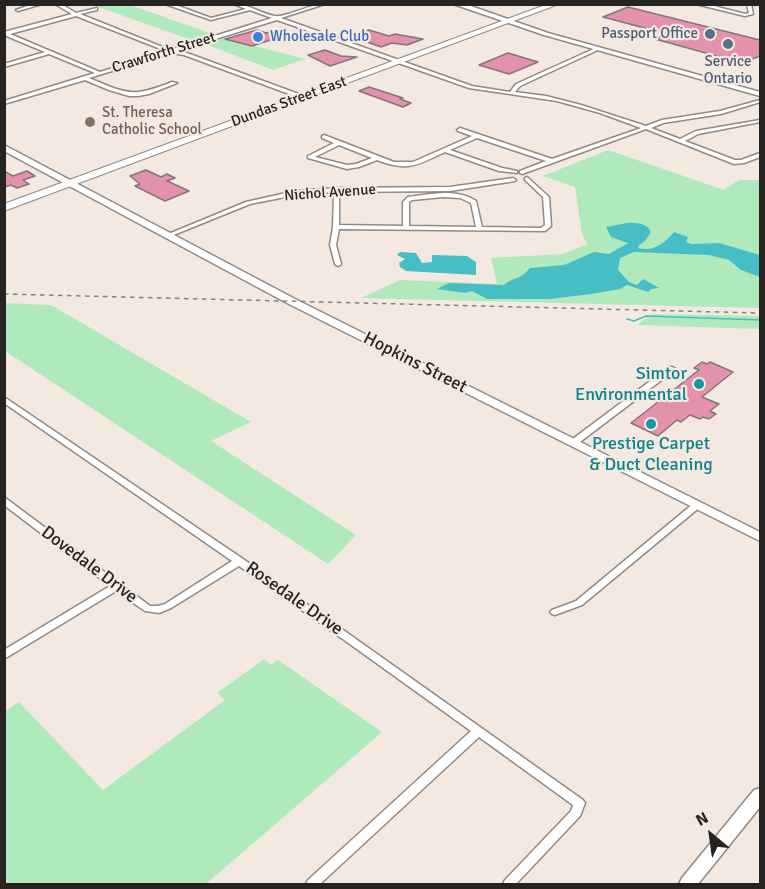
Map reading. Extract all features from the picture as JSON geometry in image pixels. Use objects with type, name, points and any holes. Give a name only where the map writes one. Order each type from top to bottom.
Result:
[{"type":"main road","points":[[456,4],[598,48],[760,94]]},
{"type":"main road","name":"Dundas Street East","points":[[4,208],[478,32],[546,4]]},
{"type":"main road","name":"Dundas Street East","points":[[508,20],[556,4]]},
{"type":"main road","name":"Hopkins Street","points":[[4,147],[291,301],[760,537]]},
{"type":"main road","points":[[688,885],[760,795]]},
{"type":"street","points":[[18,10],[40,4]]},
{"type":"street","points":[[57,4],[75,14],[169,51],[185,54],[302,97]]},
{"type":"street","points":[[166,4],[211,20],[250,9]]},
{"type":"street","points":[[236,4],[471,87],[531,94],[561,101],[645,128],[734,162],[742,162],[760,155]]},
{"type":"street","name":"Crawforth Street","points":[[4,103],[323,4]]},
{"type":"street","points":[[698,4],[745,15],[751,14],[749,4]]},
{"type":"street","points":[[5,33],[95,9]]},
{"type":"street","points":[[5,33],[99,73]]},
{"type":"street","points":[[512,93],[518,85],[598,48]]},
{"type":"street","points":[[4,66],[50,52]]},
{"type":"street","points":[[85,78],[126,95],[136,96],[174,83]]},
{"type":"street","points":[[509,177],[662,122],[721,112],[760,101]]},
{"type":"street","points":[[680,141],[696,133],[760,121]]},
{"type":"street","points":[[460,130],[550,161]]},
{"type":"street","points":[[324,137],[396,165],[408,166],[476,136]]},
{"type":"street","points":[[339,143],[310,157],[347,167],[355,167],[376,158]]},
{"type":"street","points":[[336,227],[543,230],[548,226],[546,197],[518,172],[501,170],[444,150]]},
{"type":"street","points":[[501,170],[509,177],[526,179],[574,154]]},
{"type":"street","name":"Nichol Avenue","points":[[169,235],[248,203],[295,193],[462,187],[509,177]]},
{"type":"street","points":[[338,264],[333,245],[336,227],[336,193],[339,190]]},
{"type":"street","points":[[406,228],[406,202],[410,198],[458,196],[466,197],[474,202],[479,229]]},
{"type":"street","points":[[573,443],[672,369]]},
{"type":"street","name":"Rosedale Drive","points":[[4,399],[240,561],[579,803],[576,813],[509,885]]},
{"type":"street","name":"Dovedale Drive","points":[[4,500],[148,609],[159,610],[240,561]]},
{"type":"street","points":[[555,612],[579,603],[697,505]]},
{"type":"street","points":[[5,653],[116,587]]},
{"type":"street","points":[[312,885],[478,732]]},
{"type":"green space","points":[[93,5],[130,5],[215,35],[194,41]]},
{"type":"green space","points":[[224,38],[305,59],[273,70],[205,44]]},
{"type":"green space","points":[[608,150],[724,190],[739,180],[760,180],[760,308],[361,298],[400,280],[497,284],[491,258],[563,254],[587,244],[582,234],[575,187],[543,176]]},
{"type":"green space","points":[[4,303],[51,305],[251,422],[211,441],[356,535],[328,564],[5,351]]},
{"type":"green space","points":[[652,314],[760,316],[760,329],[637,325]]},
{"type":"green space","points":[[264,659],[271,665],[278,660],[382,732],[206,884],[5,884],[5,711],[19,702],[103,790],[225,700],[217,693]]},
{"type":"water","points":[[627,223],[644,225],[651,232],[638,248],[649,249],[658,246],[674,232],[688,237],[686,242],[692,244],[719,243],[760,255],[760,277],[741,270],[729,260],[709,255],[634,252],[620,258],[618,270],[629,282],[637,285],[643,279],[659,288],[648,292],[627,285],[620,289],[550,299],[487,299],[472,291],[465,293],[437,289],[449,283],[504,285],[530,268],[564,265],[594,252],[609,254],[628,243],[611,237],[606,227]]},
{"type":"water","points":[[400,252],[416,253],[422,263],[432,262],[432,255],[467,256],[476,262],[476,275],[406,271],[400,267],[399,263],[405,259],[397,255]]},
{"type":"building","points":[[628,7],[760,40],[760,56],[742,63],[655,39],[667,34],[603,17]]},
{"type":"building","name":"Wholesale Club","points":[[257,30],[266,33],[276,30],[289,34],[252,46],[225,39]]},
{"type":"building","points":[[369,30],[389,36],[395,34],[423,39],[407,45],[392,43],[381,47],[351,36]]},
{"type":"building","points":[[325,50],[341,56],[357,57],[330,66],[308,55]]},
{"type":"building","points":[[508,53],[538,62],[509,74],[479,65]]},
{"type":"building","points":[[369,87],[403,98],[400,99],[411,103],[403,107],[359,91]]},
{"type":"building","points":[[146,170],[161,177],[167,174],[175,178],[167,181],[189,191],[165,201],[135,186],[140,184],[130,176]]},
{"type":"building","points":[[4,171],[13,176],[27,171],[35,176],[23,180],[29,184],[17,188],[11,185],[4,187]]},
{"type":"building","name":"Simtor Environmental","points":[[702,362],[707,364],[710,362],[733,372],[702,397],[719,404],[710,411],[716,414],[709,419],[703,417],[700,419],[690,415],[681,422],[677,420],[658,436],[631,423],[699,370],[694,368]]},
{"type":"waterway","points":[[627,319],[634,321],[646,316],[760,320]]},
{"type":"railway","points":[[4,294],[760,313]]},
{"type":"place","name":"Passport Office","points":[[710,34]]},
{"type":"place","name":"Wholesale Club","points":[[258,37]]},
{"type":"place","name":"Service Ontario","points":[[728,44]]},
{"type":"place","name":"St. Theresa Catholic School","points":[[90,122]]},
{"type":"place","name":"Simtor Environmental","points":[[699,384]]},
{"type":"place","name":"Prestige Carpet & Duct Cleaning","points":[[651,424]]}]
